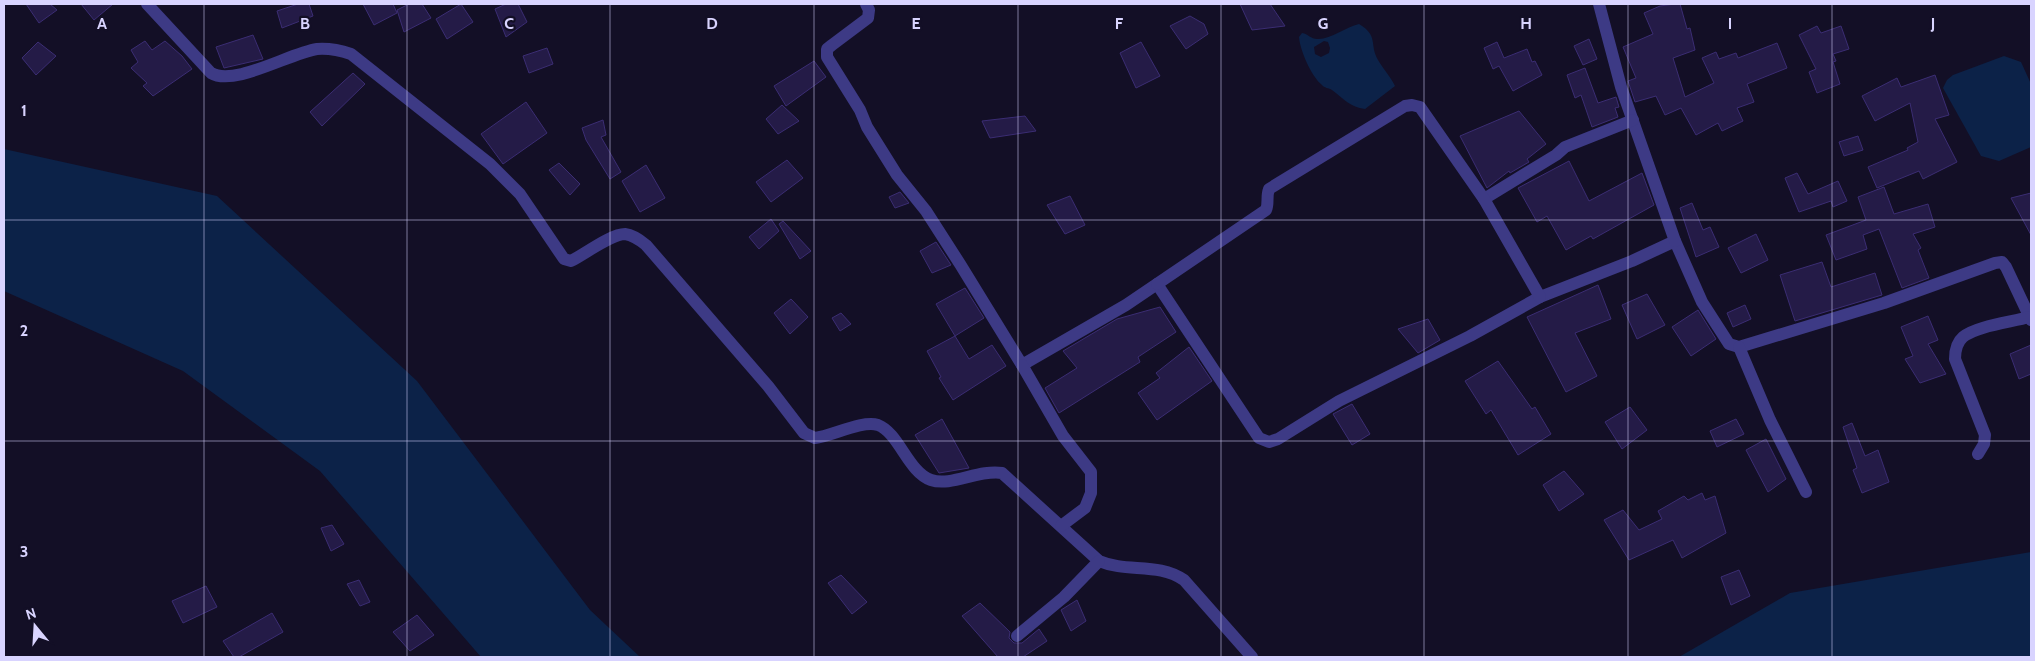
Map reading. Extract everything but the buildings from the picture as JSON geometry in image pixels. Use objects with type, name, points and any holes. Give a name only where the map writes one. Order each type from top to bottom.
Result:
[{"type":"street","points":[[147,4],[211,74],[217,77],[236,76],[288,57],[316,50],[333,48],[351,54],[490,164],[520,194],[564,259],[571,261],[616,236],[626,234],[635,237],[646,245],[768,386],[804,433],[815,438],[826,437],[859,426],[878,425],[887,432],[922,476],[932,480],[943,481],[992,472],[1002,473],[1099,562],[1111,566],[1155,568],[1173,573],[1198,595],[1252,657]]},
{"type":"street","points":[[866,4],[869,10],[868,18],[827,49],[827,57],[897,175],[926,211],[960,264],[1063,436],[1091,472],[1091,493],[1085,508],[1061,526]]},
{"type":"street","points":[[1599,4],[1621,87],[1675,241],[1702,302],[1729,344],[1739,347],[1884,303],[1995,262],[2002,262],[2030,319],[1975,331],[1962,337],[1956,347],[1955,359],[1985,435],[1984,444],[1978,454]]},
{"type":"street","points":[[1022,365],[1126,305],[1266,210],[1269,189],[1405,106],[1412,105],[1420,107],[1484,199],[1540,297]]},
{"type":"street","points":[[1484,199],[1508,182],[1556,156],[1565,147],[1633,120]]},
{"type":"street","points":[[1157,284],[1214,367],[1243,416],[1259,438],[1269,442],[1278,439],[1339,401],[1470,336],[1540,297],[1632,261],[1675,241]]},
{"type":"street","points":[[1739,347],[1770,420],[1806,492]]},
{"type":"street","points":[[1017,636],[1064,597],[1099,562]]},
{"type":"water","points":[[1359,24],[1369,32],[1375,54],[1395,86],[1365,109],[1351,104],[1318,81],[1301,49],[1299,37],[1302,33],[1315,39],[1322,39]],"holes":[[[1324,41],[1328,42],[1329,53],[1321,57],[1315,54],[1314,47]]]},
{"type":"water","points":[[2004,56],[2021,62],[2031,84],[2031,147],[1999,161],[1981,156],[1943,88],[1947,80],[1953,75]]},
{"type":"water","points":[[4,149],[217,196],[417,381],[590,610],[640,657],[481,657],[320,471],[183,371],[4,291]]},
{"type":"water","points":[[2031,552],[2031,657],[1679,657],[1790,593]]}]
